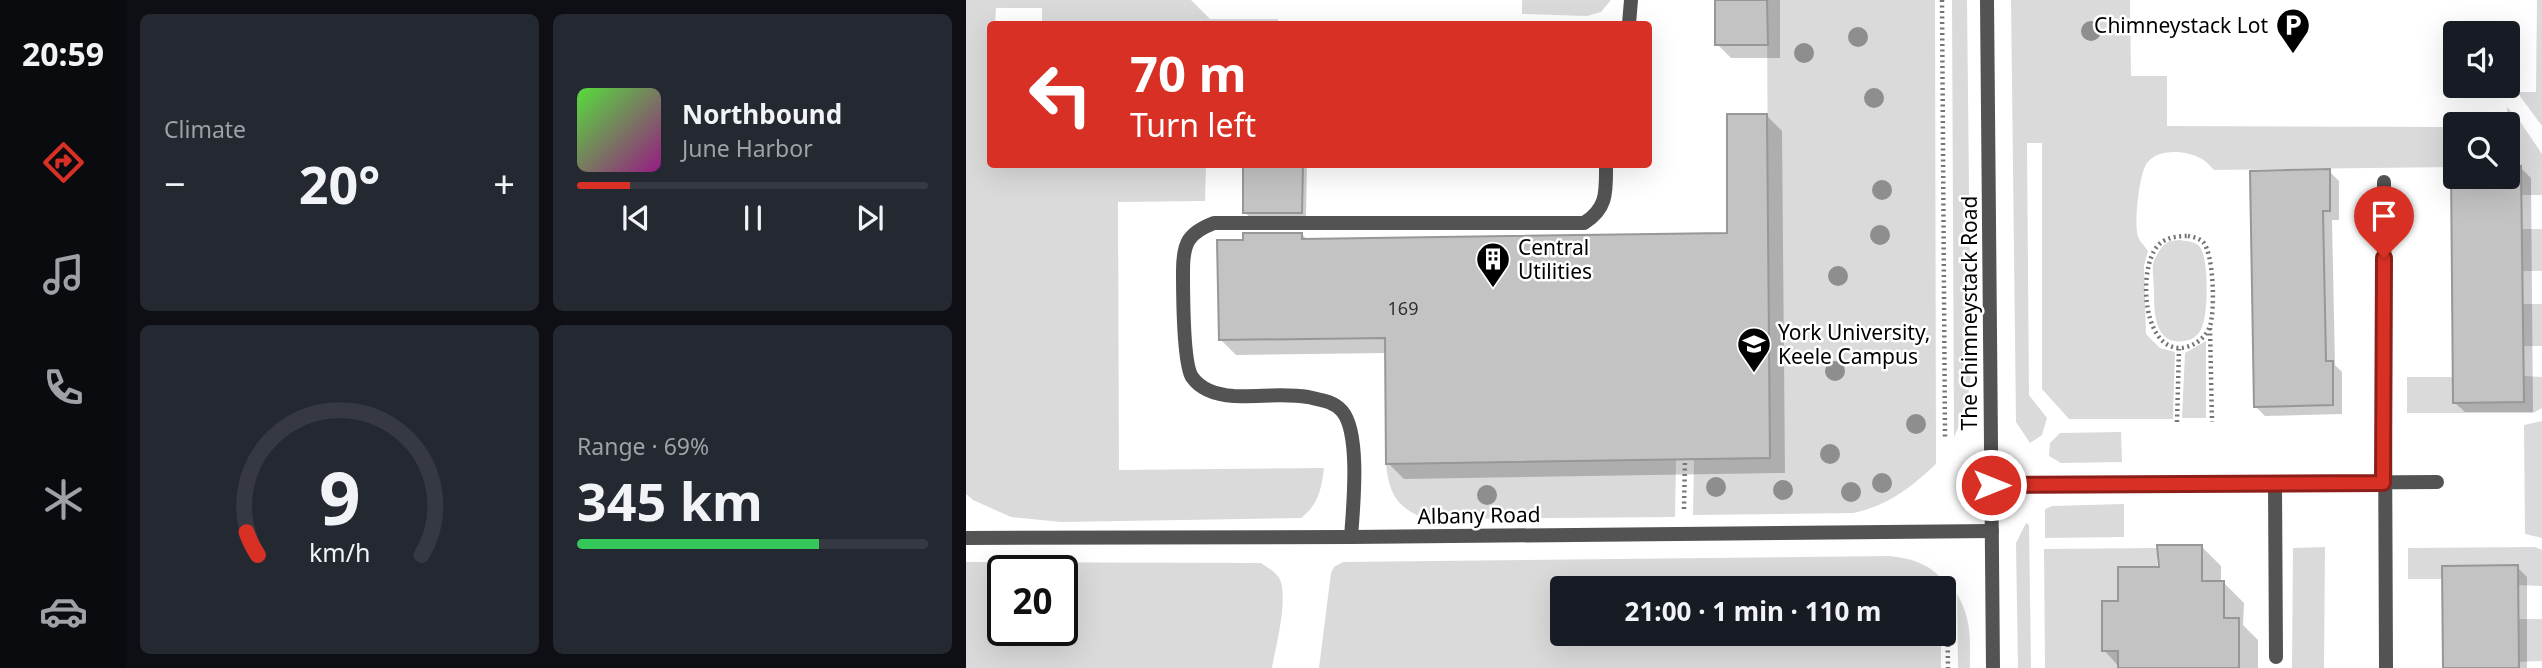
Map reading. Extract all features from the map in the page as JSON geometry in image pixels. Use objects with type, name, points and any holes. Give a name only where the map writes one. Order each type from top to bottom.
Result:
[{"type":"street","points":[[1629,21],[1631,0]]},
{"type":"street","name":"The Chimneystack Road","points":[[1987,0],[1993,668]]},
{"type":"street","points":[[1351,537],[1354,466],[1351,435],[1343,412],[1329,401],[1296,395],[1217,394],[1203,388],[1191,375],[1187,360],[1183,270],[1186,243],[1196,230],[1214,223],[1584,223],[1597,215],[1604,201],[1606,168]]},
{"type":"street","points":[[2384,182],[2383,483],[2386,668]]},
{"type":"street","points":[[1991,485],[2437,482]]},
{"type":"street","points":[[2275,484],[2276,657]]},
{"type":"street","name":"Albany Road","points":[[966,538],[1992,531]]},
{"type":"path","points":[[1942,0],[1945,439]]},
{"type":"path","points":[[2210,327],[2201,340],[2179,349],[2155,335],[2149,321],[2147,265],[2152,251],[2162,241],[2188,236],[2201,240],[2208,250],[2211,261],[2212,422]]},
{"type":"path","points":[[2177,422],[2179,349]]},
{"type":"path","points":[[1684,534],[1685,460]]},
{"type":"path","points":[[1948,646],[1948,668]]},
{"type":"shaded area","points":[[966,0],[1191,0],[1210,19],[1278,19],[1042,21],[1042,8],[996,8],[995,21],[987,21],[987,168],[1206,168],[1205,201],[1118,202],[1119,470],[1324,468],[1318,496],[1312,507],[1301,518],[1061,522],[1011,517],[973,500],[966,494]]},
{"type":"shaded area","points":[[1522,0],[1611,0],[1601,12],[1587,16],[1522,14]]},
{"type":"shaded area","points":[[1767,0],[1935,0],[1936,464],[1898,495],[1853,513],[1693,515],[1694,460],[1769,458]]},
{"type":"shaded area","points":[[1952,0],[1967,0],[1971,374],[1966,406],[1954,437]]},
{"type":"shaded area","points":[[2011,0],[2130,0],[2131,76],[2167,76],[2167,126],[2443,127],[2443,167],[2214,170],[2196,156],[2173,152],[2158,155],[2147,163],[2137,207],[2139,240],[2148,251],[2144,266],[2146,334],[2160,348],[2175,352],[2173,419],[2069,419],[2042,389],[2042,143],[2027,143],[2029,395],[2047,418],[2042,435],[2030,443],[2016,422]]},
{"type":"shaded area","points":[[2537,0],[2542,0],[2542,126],[2520,96],[2520,92],[2536,92]]},
{"type":"shaded area","points":[[2520,121],[2542,154],[2542,195],[2522,195]]},
{"type":"shaded area","points":[[2522,229],[2542,229],[2542,271],[2522,271]]},
{"type":"shaded area","points":[[2169,241],[2195,243],[2202,252],[2207,296],[2205,317],[2199,333],[2188,340],[2174,341],[2161,333],[2158,325],[2154,308],[2153,264],[2163,246]]},
{"type":"shaded area","points":[[2522,304],[2542,304],[2542,346],[2523,346]]},
{"type":"shaded area","points":[[2206,341],[2206,418],[2182,418],[2185,353]]},
{"type":"shaded area","points":[[2523,376],[2542,377],[2542,408],[2533,413],[2407,413],[2407,377],[2453,377],[2454,403],[2523,402]]},
{"type":"shaded area","points":[[2542,421],[2542,538],[2525,534],[2524,425]]},
{"type":"shaded area","points":[[2121,432],[2122,462],[2061,463],[2049,456],[2050,443],[2060,433]]},
{"type":"shaded area","points":[[1676,460],[1675,517],[1426,519],[1408,510],[1396,499],[1389,484],[1386,464]]},
{"type":"shaded area","points":[[2124,504],[2124,537],[2045,538],[2045,509],[2052,506]]},
{"type":"shaded area","points":[[2026,523],[2029,525],[2031,668],[2018,668],[2016,543]]},
{"type":"shaded area","points":[[2325,547],[2324,668],[2292,668],[2293,548]]},
{"type":"shaded area","points":[[2535,547],[2542,550],[2542,586],[2518,585],[2442,566],[2442,579],[2408,579],[2408,548]]},
{"type":"shaded area","points":[[2157,548],[2157,567],[2118,567],[2118,601],[2102,601],[2102,651],[2118,651],[2118,668],[2045,668],[2044,549]]},
{"type":"shaded area","points":[[1890,556],[1911,560],[1939,576],[1550,576],[1550,646],[1941,646],[1941,668],[1319,668],[1331,573],[1334,567],[1343,562]]},
{"type":"shaded area","points":[[966,562],[987,562],[987,646],[1078,646],[1078,562],[1261,563],[1280,579],[1282,591],[1282,613],[1272,668],[966,668]]},
{"type":"shaded area","points":[[1957,594],[1968,621],[1970,668],[1958,668]]},
{"type":"shaded area","points":[[2519,619],[2542,619],[2542,661],[2519,662]]},
{"type":"building","points":[[1715,0],[1767,0],[1768,45],[1715,45]]},
{"type":"building","name":"Central Utilities","points":[[1727,114],[1767,114],[1770,458],[1386,464],[1385,338],[1219,340],[1217,240],[1243,240],[1243,233],[1302,233],[1302,239],[1727,233]]},
{"type":"building","points":[[2521,166],[2524,402],[2453,403],[2451,189],[2520,189]]},
{"type":"building","points":[[1243,168],[1303,168],[1302,213],[1243,213]]},
{"type":"building","points":[[2330,169],[2330,211],[2323,211],[2326,361],[2333,361],[2333,405],[2254,407],[2250,171]]},
{"type":"building","points":[[2157,545],[2202,545],[2202,581],[2224,581],[2224,618],[2239,618],[2239,668],[2118,668],[2118,651],[2102,651],[2102,601],[2118,601],[2118,567],[2159,567]]},
{"type":"building","points":[[2518,565],[2519,668],[2443,668],[2442,566]]},
{"type":"place","name":"Chimneystack Lot","points":[[2293,55]]},
{"type":"place","name":"Central Utilities","points":[[1493,289]]},
{"type":"place","name":"York University, Keele Campus","points":[[1754,374]]},
{"type":"route","points":[[1991,485],[2383,483],[2384,258]]}]
